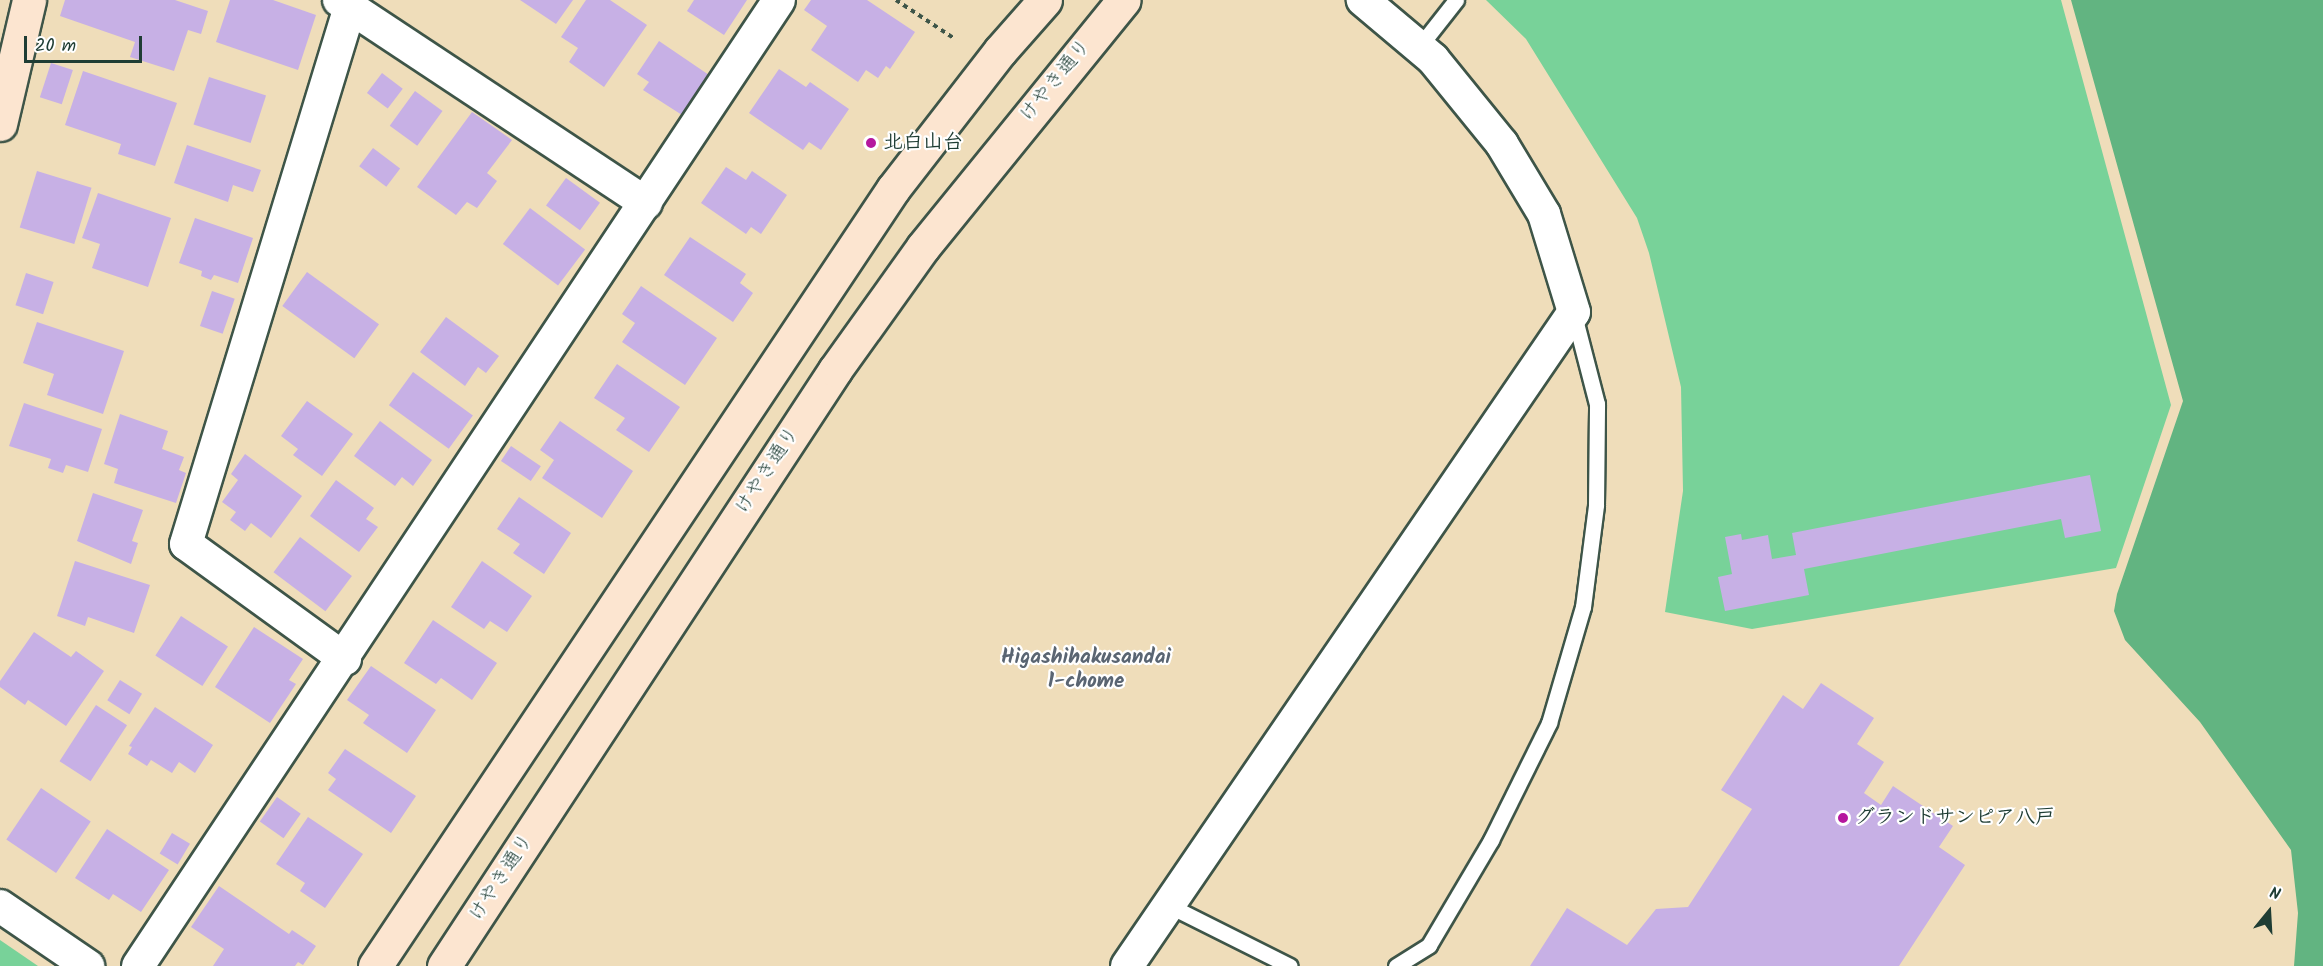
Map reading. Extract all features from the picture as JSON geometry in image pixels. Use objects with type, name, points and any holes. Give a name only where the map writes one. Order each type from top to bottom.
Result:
[{"type":"street","points":[[0,124],[29,0]]},
{"type":"street","points":[[138,966],[345,659],[779,0]]},
{"type":"street","points":[[375,966],[893,189],[1000,51],[1045,0]]},
{"type":"street","name":"けやき通り","points":[[444,966],[841,361],[930,238],[1124,0]]},
{"type":"street","points":[[1127,966],[1574,312],[1544,214],[1502,144],[1419,46],[1363,0]]},
{"type":"street","points":[[345,659],[186,544],[344,4],[646,203]]},
{"type":"street","points":[[0,906],[88,966]]},
{"type":"lane","points":[[1419,46],[1456,0]]},
{"type":"lane","points":[[1396,966],[1429,945],[1491,840],[1549,723],[1583,607],[1596,505],[1597,404],[1574,312]]},
{"type":"lane","points":[[1168,905],[1290,966]]},
{"type":"path","points":[[896,0],[956,39]]},
{"type":"green space","points":[[1486,0],[2061,0],[2171,405],[2116,568],[1752,629],[1665,612],[1683,491],[1681,387],[1649,253],[1637,218],[1526,39]]},
{"type":"green space","points":[[2071,0],[2323,0],[2323,966],[2294,966],[2298,913],[2291,850],[2200,722],[2125,640],[2114,611],[2117,594],[2183,401]]},
{"type":"green space","points":[[0,940],[38,966],[0,966]]},
{"type":"building","points":[[65,0],[175,0],[208,11],[201,34],[188,30],[174,71],[130,57],[135,42],[60,16]]},
{"type":"building","points":[[230,0],[273,0],[316,15],[298,70],[216,42]]},
{"type":"building","points":[[520,0],[573,0],[556,24]]},
{"type":"building","points":[[586,0],[610,0],[647,25],[604,87],[569,62],[578,48],[561,37]]},
{"type":"building","points":[[694,0],[747,0],[724,35],[687,11]]},
{"type":"building","points":[[811,0],[867,0],[915,32],[890,69],[886,66],[878,78],[866,70],[858,82],[811,50],[827,26],[804,10]]},
{"type":"building","points":[[659,41],[709,75],[682,115],[643,90],[649,82],[637,74]]},
{"type":"building","points":[[51,63],[73,70],[62,104],[40,97]]},
{"type":"building","points":[[779,69],[806,87],[810,82],[849,109],[821,150],[809,142],[803,150],[749,113]]},
{"type":"building","points":[[83,71],[177,103],[155,166],[118,154],[121,144],[65,125]]},
{"type":"building","points":[[382,73],[403,89],[388,109],[367,93]]},
{"type":"building","points":[[209,77],[266,96],[251,143],[194,125]]},
{"type":"building","points":[[415,91],[443,111],[417,146],[390,126]]},
{"type":"building","points":[[472,112],[512,140],[487,173],[497,181],[477,208],[467,202],[456,215],[417,187]]},
{"type":"building","points":[[187,145],[261,170],[253,192],[233,185],[228,202],[174,183]]},
{"type":"building","points":[[373,148],[400,168],[386,187],[359,166]]},
{"type":"building","points":[[726,167],[746,180],[752,171],[787,195],[761,234],[751,227],[746,234],[701,203]]},
{"type":"building","points":[[37,171],[92,188],[74,244],[20,227]]},
{"type":"building","points":[[566,178],[600,203],[580,230],[546,206]]},
{"type":"building","points":[[98,193],[171,218],[148,287],[92,268],[100,244],[82,238]]},
{"type":"building","points":[[530,208],[585,250],[558,285],[503,244]]},
{"type":"building","points":[[195,218],[253,238],[238,283],[214,275],[211,280],[201,276],[202,271],[179,263]]},
{"type":"building","points":[[690,237],[746,274],[740,283],[753,293],[733,322],[664,275]]},
{"type":"building","points":[[307,272],[379,324],[354,358],[282,306]]},
{"type":"building","points":[[26,273],[54,282],[43,314],[15,305]]},
{"type":"building","points":[[641,286],[717,338],[685,385],[622,342],[635,323],[622,314]]},
{"type":"building","points":[[212,291],[235,299],[223,334],[200,326]]},
{"type":"building","points":[[446,317],[499,356],[486,373],[478,367],[465,386],[420,352]]},
{"type":"building","points":[[37,322],[124,351],[103,414],[47,395],[54,374],[23,363]]},
{"type":"building","points":[[617,364],[680,407],[649,452],[616,430],[625,418],[594,398]]},
{"type":"building","points":[[413,372],[473,415],[449,449],[389,405]]},
{"type":"building","points":[[307,401],[353,434],[322,476],[293,455],[298,449],[281,436]]},
{"type":"building","points":[[24,403],[102,429],[88,472],[66,465],[63,473],[48,468],[51,459],[9,446]]},
{"type":"building","points":[[120,414],[168,431],[162,449],[184,457],[179,470],[186,473],[176,503],[114,483],[118,469],[104,464]]},
{"type":"building","points":[[380,421],[432,460],[413,486],[402,477],[395,486],[354,456]]},
{"type":"building","points":[[560,421],[633,471],[602,518],[542,478],[554,460],[540,450]]},
{"type":"building","points":[[511,446],[541,466],[531,481],[501,461]]},
{"type":"building","points":[[245,454],[302,496],[271,538],[251,523],[245,531],[230,520],[236,512],[222,502],[238,480],[231,474]]},
{"type":"building","points":[[2090,475],[2101,531],[2065,538],[2061,519],[1804,569],[1809,595],[1725,611],[1718,577],[1732,574],[1725,537],[1741,534],[1742,540],[1768,535],[1772,559],[1796,555],[1792,533]]},
{"type":"building","points":[[336,480],[374,508],[366,519],[378,527],[359,552],[310,516]]},
{"type":"building","points":[[93,493],[143,510],[132,541],[138,543],[131,564],[77,541]]},
{"type":"building","points":[[519,497],[571,533],[544,574],[513,553],[520,544],[497,529]]},
{"type":"building","points":[[300,537],[352,576],[325,611],[274,572]]},
{"type":"building","points":[[75,561],[150,585],[134,633],[88,617],[85,626],[57,616]]},
{"type":"building","points":[[482,561],[532,596],[507,632],[490,621],[484,629],[451,607]]},
{"type":"building","points":[[181,616],[228,646],[202,686],[155,655]]},
{"type":"building","points":[[433,620],[497,663],[472,700],[441,678],[436,684],[404,663]]},
{"type":"building","points":[[254,627],[303,659],[289,680],[296,684],[270,723],[215,687]]},
{"type":"building","points":[[34,632],[71,657],[76,651],[104,671],[66,726],[28,700],[25,705],[0,687],[0,681]]},
{"type":"building","points":[[371,666],[436,710],[407,753],[363,723],[369,715],[347,700]]},
{"type":"building","points":[[120,680],[142,694],[129,714],[107,700]]},
{"type":"building","name":"グランドサンピア八戸","points":[[1821,683],[1874,718],[1857,744],[1884,762],[1864,793],[1881,805],[1893,786],[1953,826],[1939,847],[1965,865],[1899,966],[1530,966],[1567,908],[1627,945],[1656,909],[1688,907],[1752,809],[1721,790],[1783,695],[1803,709]]},
{"type":"building","points":[[96,705],[127,725],[91,781],[60,761]]},
{"type":"building","points":[[155,707],[213,745],[195,773],[179,762],[172,773],[151,760],[147,766],[128,754],[132,747],[129,746]]},
{"type":"building","points":[[345,749],[416,796],[391,833],[328,790],[336,779],[328,773]]},
{"type":"building","points":[[41,788],[91,822],[56,873],[6,839]]},
{"type":"building","points":[[277,797],[301,814],[284,838],[260,822]]},
{"type":"building","points":[[308,817],[363,854],[325,908],[300,891],[305,883],[276,864]]},
{"type":"building","points":[[107,829],[169,870],[141,912],[113,894],[109,900],[75,878]]},
{"type":"building","points":[[172,833],[190,844],[178,864],[160,854]]},
{"type":"building","points":[[219,886],[289,934],[292,930],[316,946],[303,965],[298,962],[295,966],[213,966],[224,949],[191,927]]},
{"type":"place","name":"北白山台","points":[[871,143]]},
{"type":"place","name":"グランドサンピア八戸","points":[[1843,818]]},
{"type":"district","name":"Higashihakusandai 1-chome","points":[[1086,670]]}]
